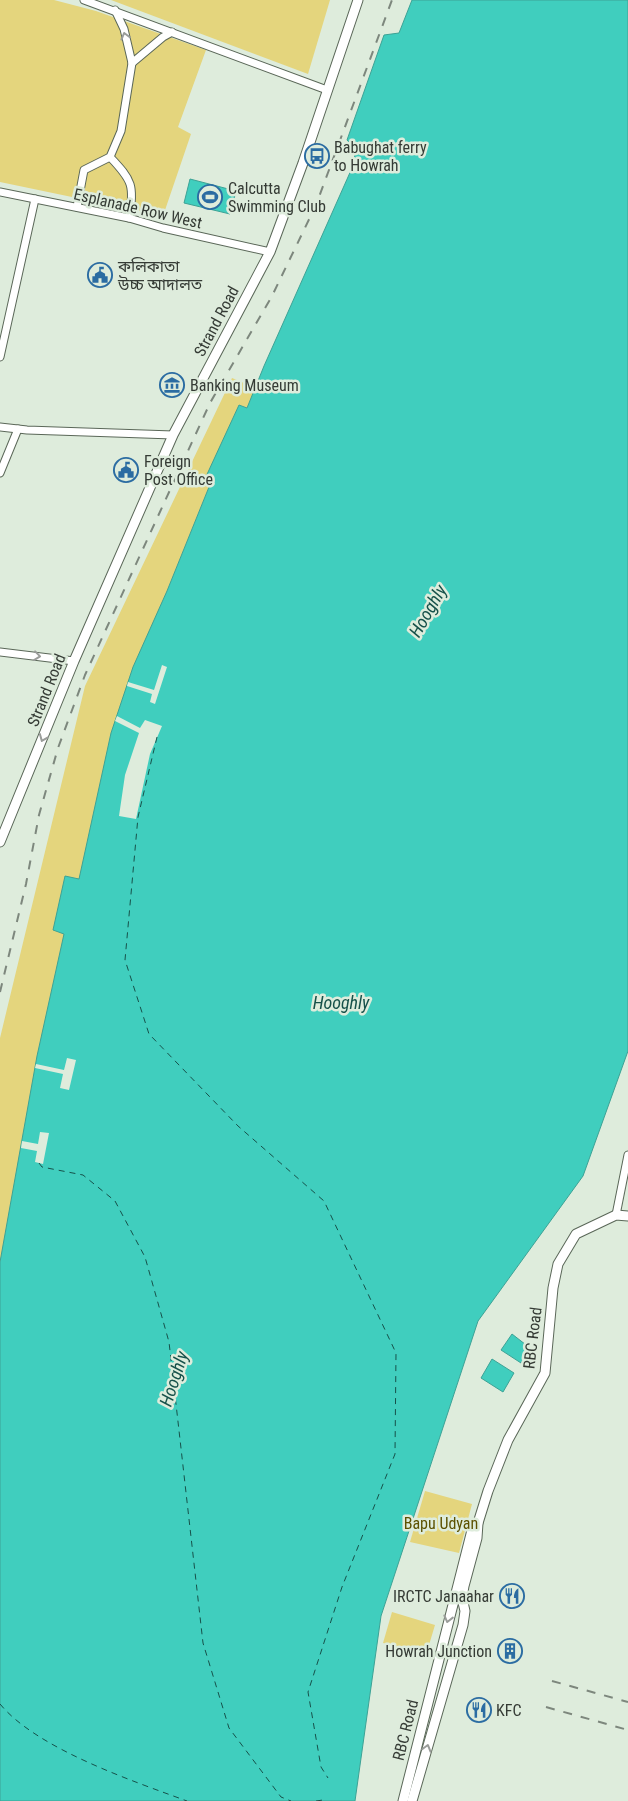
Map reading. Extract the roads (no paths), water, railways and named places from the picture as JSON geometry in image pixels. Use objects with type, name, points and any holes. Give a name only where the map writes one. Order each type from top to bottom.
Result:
[{"type":"main road","name":"Strand Road","points":[[0,842],[74,660],[173,435],[270,252],[303,164],[358,0]]},
{"type":"main road","points":[[616,1215],[628,1216]]},
{"type":"main road","name":"RBC Road","points":[[412,1801],[463,1625],[464,1611],[462,1598],[478,1538],[478,1523],[508,1440],[545,1373],[553,1288],[558,1264],[576,1234],[616,1215]]},
{"type":"main road","name":"RBC Road","points":[[403,1801],[451,1605],[472,1530],[478,1523]]},
{"type":"street","points":[[84,0],[327,90]]},
{"type":"street","points":[[77,208],[84,170],[110,157],[121,131],[132,63],[124,29],[115,10]]},
{"type":"street","points":[[132,63],[142,53],[172,32]]},
{"type":"street","points":[[110,157],[128,175],[133,197],[129,218]]},
{"type":"street","name":"Esplanade Row West","points":[[0,192],[129,218],[163,228],[270,252]]},
{"type":"street","points":[[0,356],[35,199]]},
{"type":"street","points":[[0,427],[173,435]]},
{"type":"street","points":[[0,473],[18,429]]},
{"type":"street","points":[[0,652],[74,660]]},
{"type":"street","points":[[616,1215],[628,1155]]},
{"type":"water","name":"Hooghly","points":[[412,0],[628,0],[628,1051],[583,1176],[478,1321],[381,1616],[355,1801],[0,1801],[0,1262],[37,1056],[64,934],[53,930],[65,876],[79,879],[111,733],[133,667],[167,591],[209,487],[203,483],[239,405],[247,408],[352,168],[356,150],[347,140],[384,35],[399,33]]},
{"type":"water","name":"Calcutta Swimming Club","points":[[190,179],[236,191],[230,214],[184,203]]},
{"type":"water","points":[[512,1334],[530,1348],[521,1363],[501,1350]]},
{"type":"water","points":[[492,1359],[514,1373],[503,1392],[481,1378]]},
{"type":"railway","points":[[0,992],[26,884],[39,815],[58,748],[85,675],[210,403],[272,296],[316,205],[392,0]]},
{"type":"railway","points":[[552,1681],[628,1702]]},
{"type":"railway","points":[[546,1707],[628,1730]]},
{"type":"place","name":"Babughat ferry to Howrah","points":[[317,156]]},
{"type":"place","name":"Calcutta Swimming Club","points":[[210,197]]},
{"type":"place","name":"কলিকাতা উচ্চ আদালত","points":[[100,275]]},
{"type":"place","name":"Banking Museum","points":[[172,385]]},
{"type":"place","name":"Foreign Post Office","points":[[126,470]]},
{"type":"place","name":"IRCTC Janaahar","points":[[512,1596]]},
{"type":"place","name":"Howrah Junction","points":[[510,1651]]},
{"type":"place","name":"KFC","points":[[479,1710]]},
{"type":"park label","name":"Bapu Udyan","points":[[441,1523]]}]
